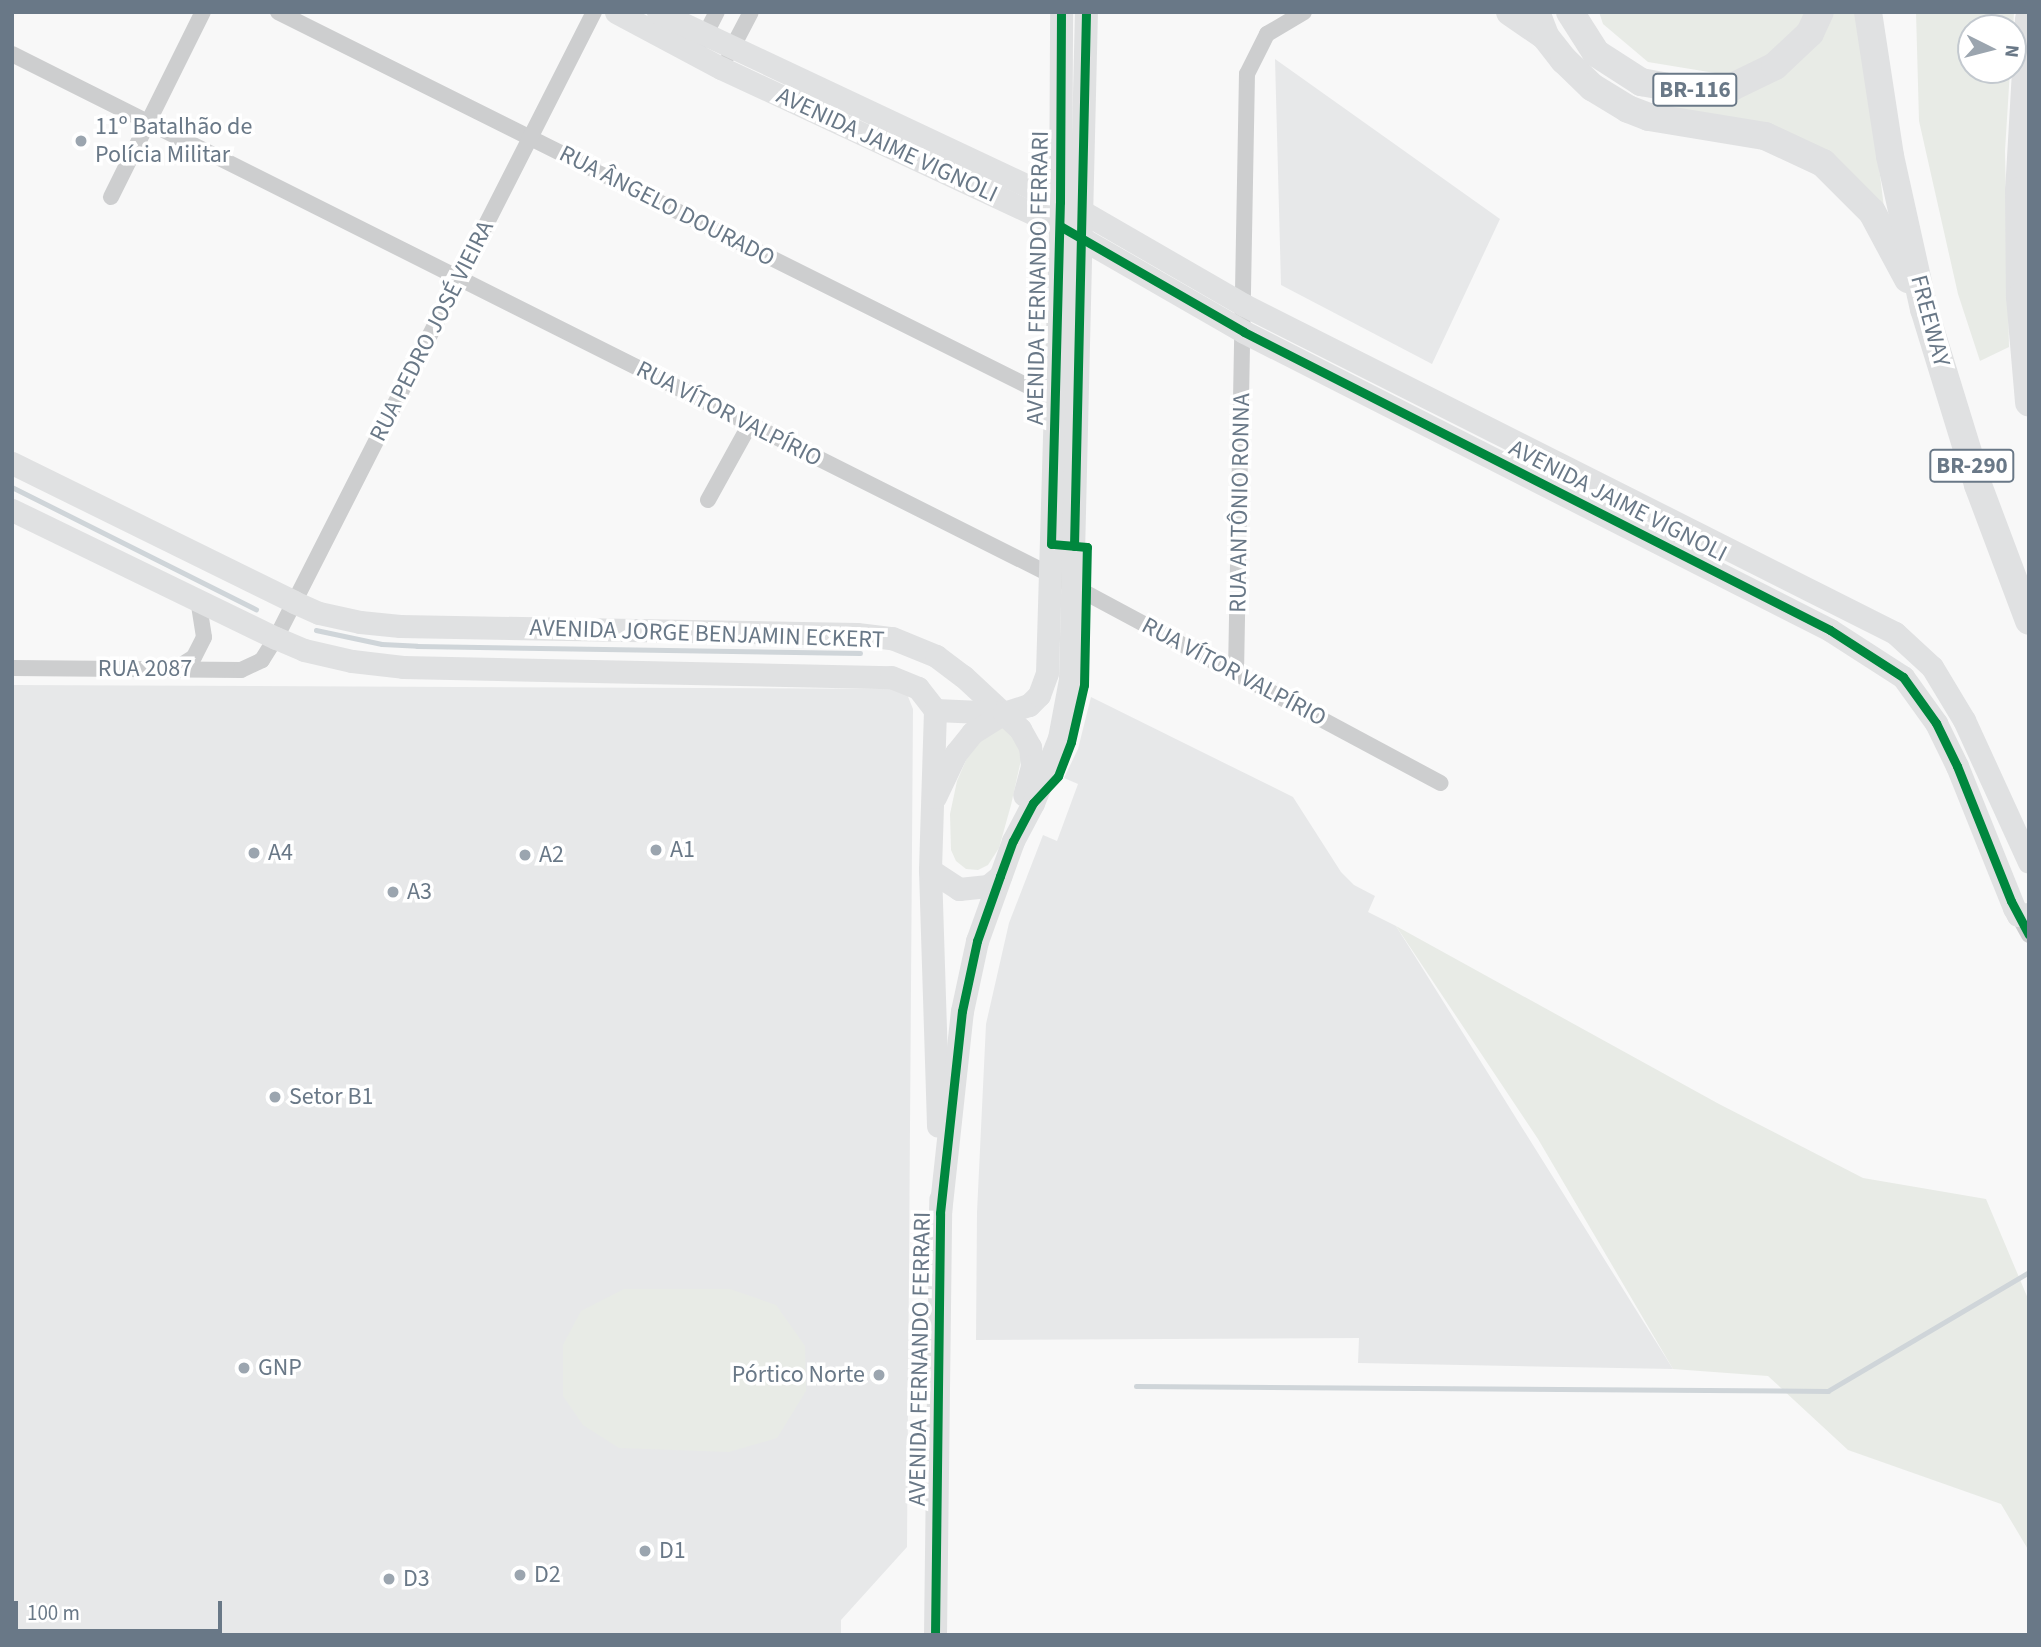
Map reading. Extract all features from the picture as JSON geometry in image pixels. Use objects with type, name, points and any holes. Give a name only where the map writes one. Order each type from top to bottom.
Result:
[{"type":"highway","points":[[1510,12],[1540,24],[1592,87],[1628,109],[1649,117],[1765,136],[1823,163],[1872,212],[1924,309]]},
{"type":"highway","name":"BR-116","points":[[1570,12],[1596,53],[1641,82],[1690,90],[1732,87],[1775,65],[1810,33],[1820,12]]},
{"type":"highway","name":"FREEWAY","points":[[1868,15],[1891,156],[1924,309],[1978,485],[2029,621]]},
{"type":"highway","points":[[2029,19],[2019,191],[2021,297],[2029,402]]},
{"type":"street","points":[[111,197],[203,12]]},
{"type":"street","name":"RUA ÂNGELO DOURADO","points":[[278,12],[1077,411]]},
{"type":"street","name":"RUA PEDRO JOSÉ VIEIRA","points":[[274,644],[594,12]]},
{"type":"street","name":"AVENIDA JAIME VIGNOLI","points":[[616,12],[700,45],[1060,226],[1244,332],[1830,630],[1903,677],[1936,723],[2006,885],[2025,921]]},
{"type":"street","name":"AVENIDA JAIME VIGNOLI","points":[[658,12],[700,45]]},
{"type":"street","points":[[700,45],[717,12]]},
{"type":"street","points":[[726,59],[751,12]]},
{"type":"street","name":"AVENIDA FERNANDO FERRARI","points":[[931,807],[956,752],[972,733],[1004,713],[1029,705],[1040,695],[1047,673],[1060,226],[1060,12]]},
{"type":"street","name":"AVENIDA FERNANDO FERRARI","points":[[940,1213],[962,1011],[977,941],[1013,841],[1033,803],[1059,738],[1070,679],[1086,12]]},
{"type":"street","name":"RUA ANTÔNIO RONNA","points":[[1236,673],[1247,74],[1267,34],[1304,12]]},
{"type":"street","name":"RUA VÍTOR VALPÍRIO","points":[[12,54],[1050,574],[1441,783]]},
{"type":"street","name":"AVENIDA JAIME VIGNOLI","points":[[726,59],[1083,212],[1244,305],[1895,633],[1932,667],[1964,720],[2029,862]]},
{"type":"street","points":[[1055,401],[1078,368],[1078,361]]},
{"type":"street","points":[[708,500],[750,424]]},
{"type":"street","name":"AVENIDA JORGE BENJAMIN ECKERT","points":[[12,463],[319,613],[360,622],[400,626],[857,634],[892,638],[936,656],[1004,713],[1020,730],[1030,747],[1032,766],[1013,841]]},
{"type":"street","name":"AVENIDA JORGE BENJAMIN ECKERT","points":[[12,510],[198,600],[274,644],[352,662],[403,667],[891,677],[918,688],[935,710]]},
{"type":"street","points":[[1718,574],[1731,550]]},
{"type":"street","points":[[175,669],[194,657],[204,637],[198,600]]},
{"type":"street","name":"RUA 2087","points":[[12,668],[241,670],[262,660],[274,644]]},
{"type":"street","points":[[935,710],[1004,713]]},
{"type":"street","name":"AVENIDA FERNANDO FERRARI","points":[[935,710],[930,870],[940,1213],[935,1635]]},
{"type":"street","points":[[930,870],[959,889],[988,886],[1000,876]]},
{"type":"street","points":[[2006,885],[2029,877]]},
{"type":"shaded area","points":[[1599,12],[1810,12],[1804,26],[1769,57],[1727,75],[1648,62],[1603,24]]},
{"type":"shaded area","points":[[1833,12],[1860,12],[1884,208],[1829,155],[1672,108],[1753,90]]},
{"type":"shaded area","points":[[1916,12],[2014,12],[1957,14],[1957,84],[2009,84],[2005,151],[2009,347],[1980,361],[1958,294],[1919,121]]},
{"type":"shaded area","points":[[1275,59],[1500,219],[1432,364],[1281,285]]},
{"type":"shaded area","points":[[12,685],[905,689],[913,709],[907,1547],[841,1620],[841,1635],[12,1635]]},
{"type":"shaded area","points":[[1091,697],[1293,797],[1341,872],[1354,885],[1375,896],[1368,912],[1396,926],[1673,1369],[1358,1363],[1359,1338],[976,1340],[977,1212],[986,1024],[1009,923],[1043,835],[1057,841],[1078,784],[1064,778],[1078,749]]},
{"type":"shaded area","points":[[1005,727],[1023,751],[1011,805],[999,848],[988,865],[978,870],[966,869],[956,861],[951,850],[950,814],[957,781],[970,751],[983,732]]},
{"type":"shaded area","points":[[1396,926],[1719,1104],[1863,1178],[1986,1199],[2029,1301],[2029,1551],[2001,1504],[1848,1450],[1768,1376],[1673,1369],[1538,1139]]},
{"type":"shaded area","points":[[624,1289],[730,1289],[776,1305],[805,1346],[806,1391],[777,1438],[729,1452],[619,1448],[583,1425],[563,1396],[563,1345],[581,1311]]},
{"type":"waterway","points":[[12,487],[256,609]]},
{"type":"waterway","points":[[316,630],[382,644],[417,646],[860,653]]},
{"type":"waterway","points":[[1136,1386],[1828,1391],[2029,1272]]},
{"type":"cycle path","points":[[935,1635],[940,1213],[962,1011],[977,941],[1013,841],[1033,803],[1058,776],[1071,742],[1084,685],[1087,547],[1051,544],[1060,202],[1061,12]]},
{"type":"cycle path","points":[[1074,546],[1086,12]]},
{"type":"cycle path","points":[[1060,226],[1244,332],[1830,630],[1903,677],[1936,723],[1957,766],[2011,901],[2029,935]]},
{"type":"place","name":"11º Batalhão de Polícia Militar","points":[[81,141]]},
{"type":"place","name":"A1","points":[[656,850]]},
{"type":"place","name":"A4","points":[[254,853]]},
{"type":"place","name":"A2","points":[[525,855]]},
{"type":"place","name":"A3","points":[[393,892]]},
{"type":"place","name":"Setor B1","points":[[275,1097]]},
{"type":"place","name":"GNP","points":[[244,1368]]},
{"type":"place","name":"Pórtico Norte","points":[[879,1375]]},
{"type":"place","name":"D1","points":[[645,1551]]},
{"type":"place","name":"D2","points":[[520,1575]]},
{"type":"place","name":"D3","points":[[389,1579]]}]
